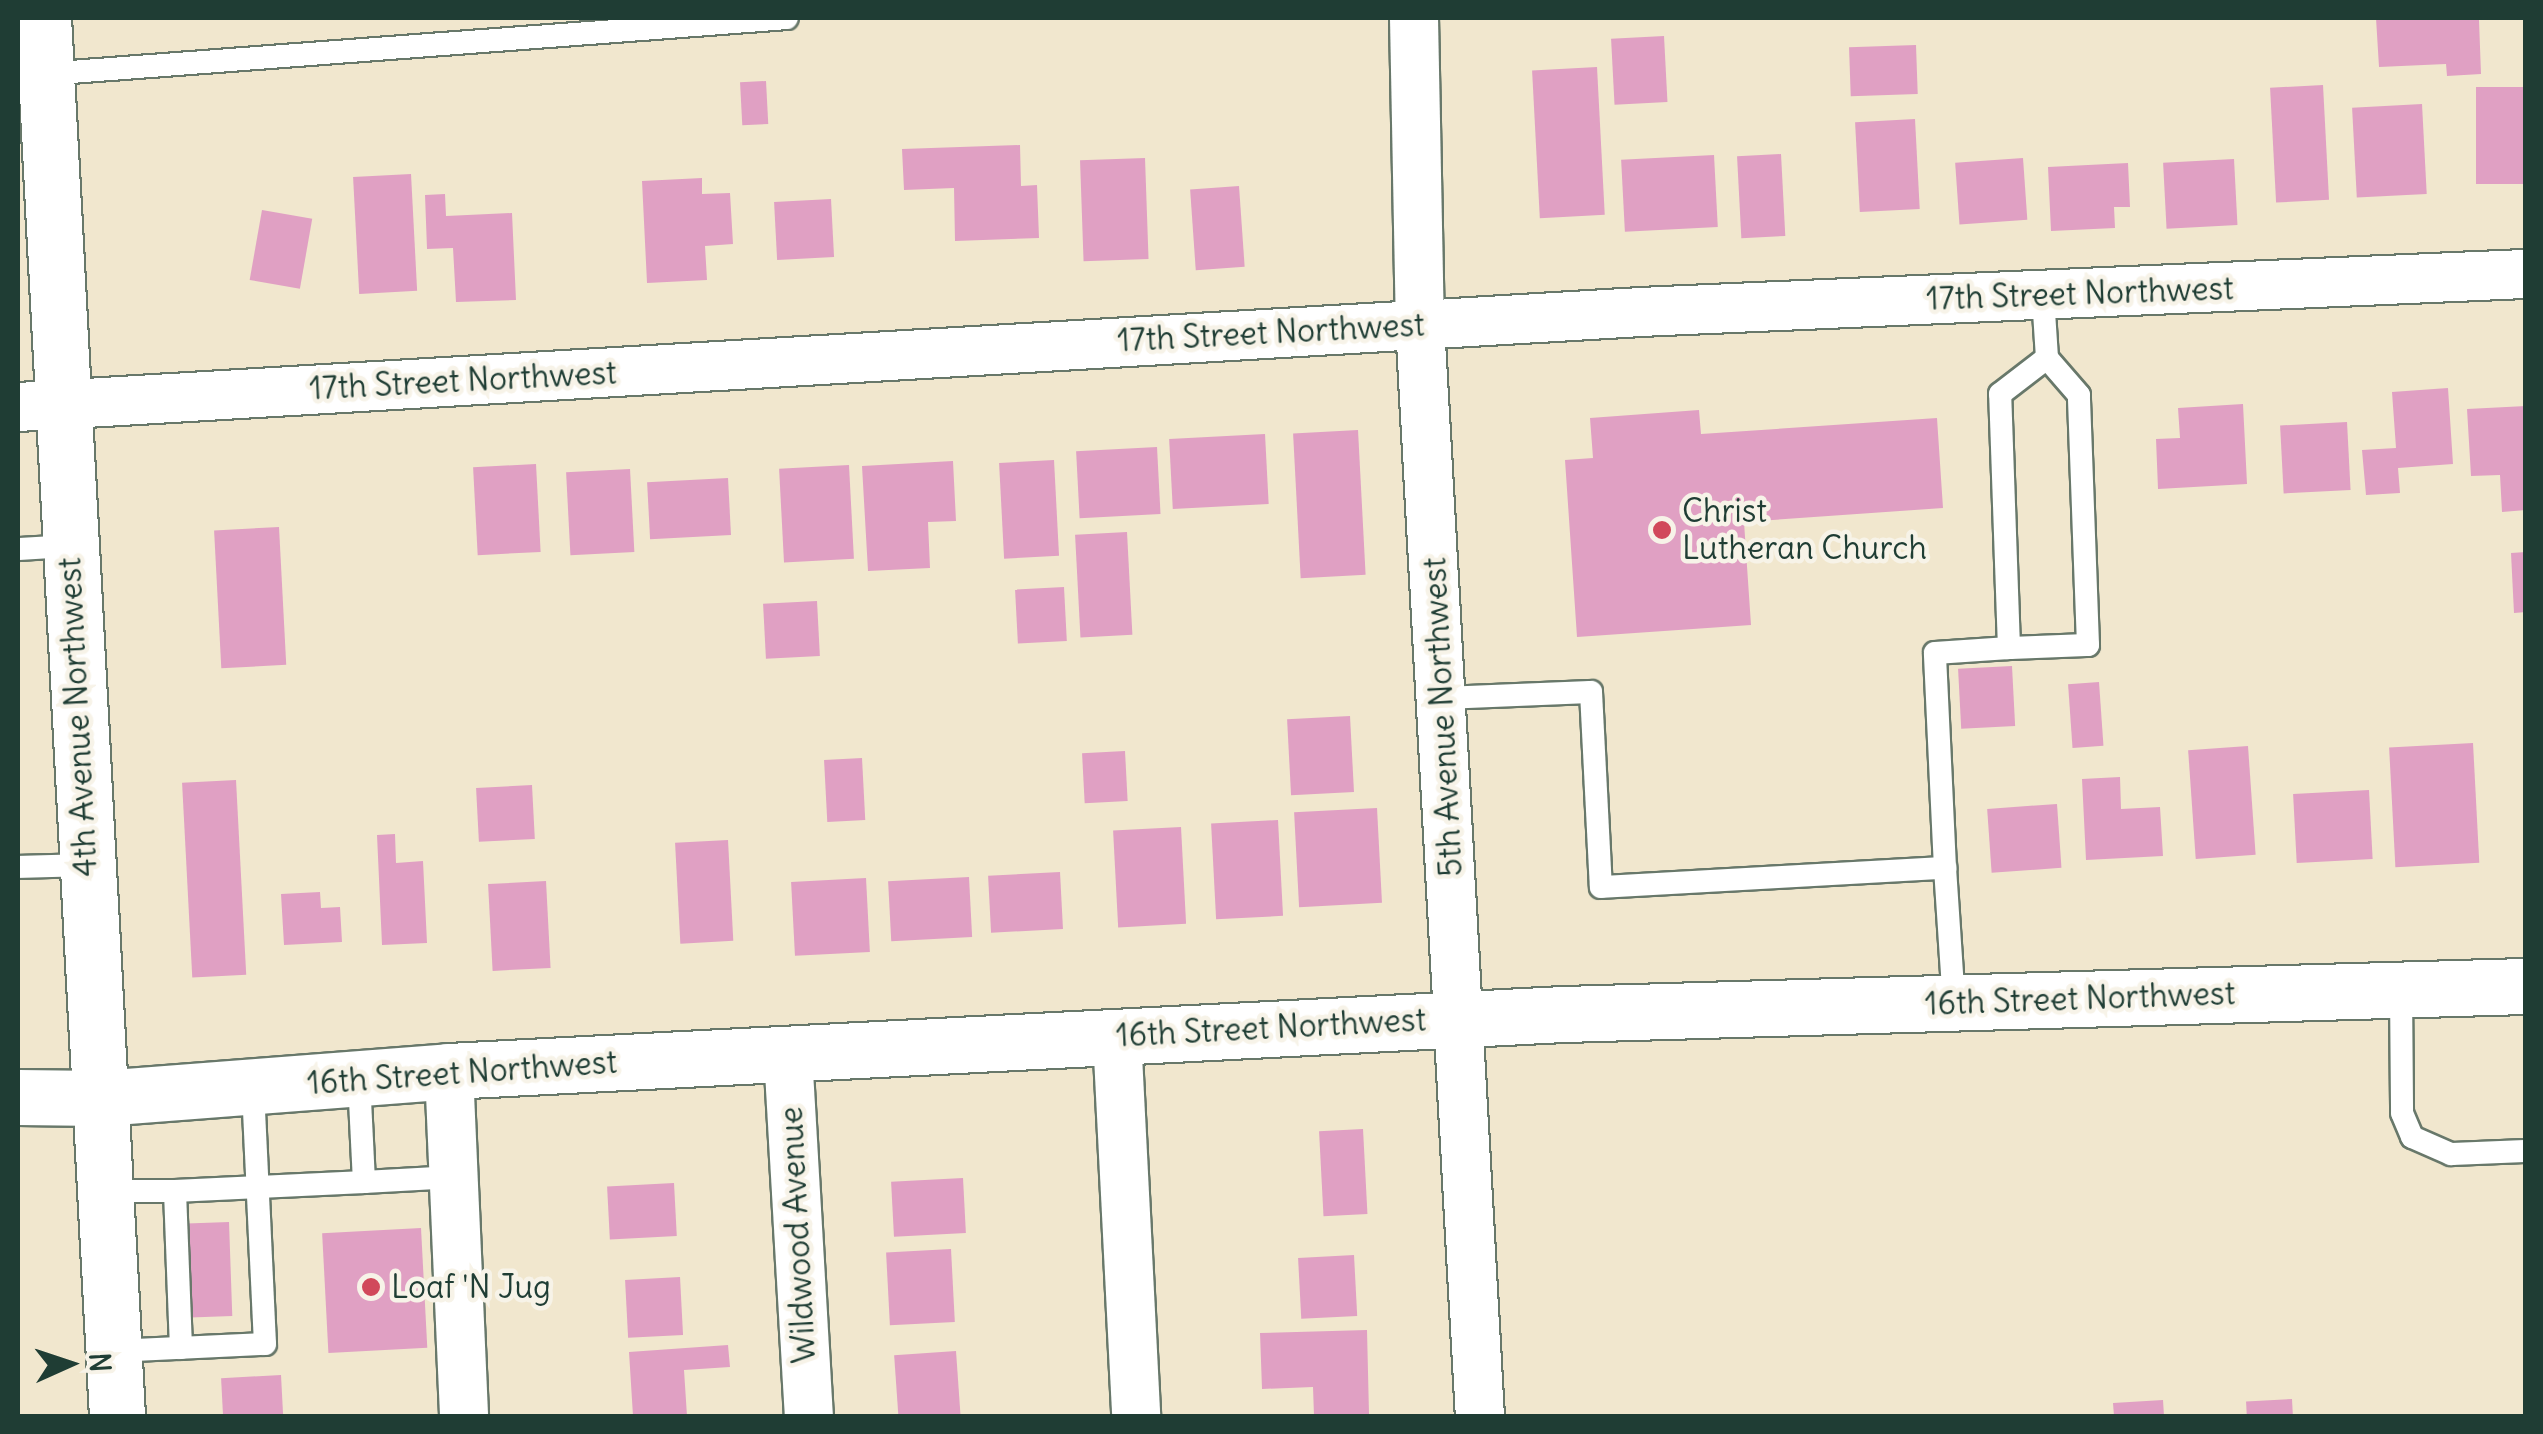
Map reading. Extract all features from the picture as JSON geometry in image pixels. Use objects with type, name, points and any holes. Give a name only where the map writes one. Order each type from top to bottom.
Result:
[{"type":"street","name":"4th Avenue Northwest","points":[[43,18],[32,75],[43,547],[86,865],[118,1416]]},
{"type":"street","name":"5th Avenue Northwest","points":[[1414,18],[1420,324],[1480,1416]]},
{"type":"street","name":"17th Street Northwest","points":[[39,406],[1420,324],[2526,274]]},
{"type":"street","name":"16th Street Northwest","points":[[18,1097],[101,1098],[449,1071],[1461,1018],[2526,986]]},
{"type":"street","points":[[1117,1036],[1136,1416]]},
{"type":"street","name":"Wildwood Avenue","points":[[788,1054],[809,1416]]},
{"type":"street","points":[[449,1071],[464,1416]]},
{"type":"lane","points":[[32,75],[787,18]]},
{"type":"lane","points":[[1954,1003],[1935,653],[2088,645],[2079,394],[2047,358],[2043,296]]},
{"type":"lane","points":[[2009,648],[2000,394],[2047,358]]},
{"type":"lane","points":[[1442,698],[1591,692],[1601,887],[1944,868]]},
{"type":"lane","points":[[18,867],[86,865]]},
{"type":"lane","points":[[2401,990],[2402,1114],[2412,1137],[2451,1154],[2526,1152]]},
{"type":"lane","points":[[359,1078],[364,1182]]},
{"type":"lane","points":[[114,1351],[264,1344],[252,1086]]},
{"type":"lane","points":[[106,1191],[257,1188],[454,1177]]},
{"type":"lane","points":[[174,1191],[180,1348]]},
{"type":"building","points":[[2376,18],[2479,20],[2481,74],[2447,76],[2446,64],[2379,67]]},
{"type":"building","points":[[1664,36],[1667,102],[1615,105],[1611,39]]},
{"type":"building","points":[[1916,45],[1918,94],[1851,96],[1849,47]]},
{"type":"building","points":[[1597,67],[1605,215],[1540,218],[1532,70]]},
{"type":"building","points":[[766,81],[768,124],[742,125],[740,82]]},
{"type":"building","points":[[2323,85],[2329,200],[2276,203],[2270,88]]},
{"type":"building","points":[[2476,87],[2526,87],[2526,184],[2476,184]]},
{"type":"building","points":[[2422,104],[2427,194],[2357,198],[2352,108]]},
{"type":"building","points":[[1915,119],[1920,209],[1860,212],[1855,122]]},
{"type":"building","points":[[1020,145],[1021,186],[1037,185],[1039,238],[955,241],[954,188],[904,190],[902,149]]},
{"type":"building","points":[[1781,154],[1785,236],[1741,238],[1737,156]]},
{"type":"building","points":[[1714,155],[1718,227],[1625,232],[1621,160]]},
{"type":"building","points":[[1145,158],[1149,259],[1084,261],[1080,160]]},
{"type":"building","points":[[2023,158],[2027,220],[1959,225],[1955,163]]},
{"type":"building","points":[[2234,159],[2237,225],[2167,229],[2163,163]]},
{"type":"building","points":[[2128,163],[2130,207],[2114,207],[2115,228],[2051,231],[2048,167]]},
{"type":"building","points":[[411,174],[417,291],[359,294],[353,177]]},
{"type":"building","points":[[702,178],[702,194],[730,193],[733,244],[705,246],[707,280],[647,283],[642,181]]},
{"type":"building","points":[[1239,186],[1245,267],[1196,270],[1190,189]]},
{"type":"building","points":[[445,194],[446,216],[512,213],[516,300],[456,302],[453,248],[427,249],[425,195]]},
{"type":"building","points":[[831,199],[834,257],[777,260],[774,202]]},
{"type":"building","points":[[262,210],[312,219],[300,289],[250,280]]},
{"type":"building","points":[[2448,388],[2453,464],[2398,468],[2400,493],[2366,495],[2362,450],[2396,448],[2392,392]]},
{"type":"building","points":[[2243,404],[2247,484],[2158,489],[2156,439],[2180,438],[2178,408]]},
{"type":"building","points":[[2526,406],[2526,510],[2502,512],[2500,475],[2471,476],[2467,409]]},
{"type":"building","points":[[1699,410],[1701,434],[1937,418],[1943,508],[1744,522],[1751,625],[1577,637],[1565,460],[1593,458],[1590,418]]},
{"type":"building","points":[[2347,422],[2351,490],[2284,493],[2280,426]]},
{"type":"building","points":[[1358,430],[1366,575],[1301,578],[1293,433]]},
{"type":"building","points":[[1265,434],[1269,504],[1173,509],[1169,439]]},
{"type":"building","points":[[1157,447],[1161,514],[1080,518],[1076,451]]},
{"type":"building","points":[[1054,460],[1059,556],[1004,559],[999,463]]},
{"type":"building","points":[[953,461],[956,521],[928,522],[930,568],[868,571],[862,466]]},
{"type":"building","points":[[536,464],[541,552],[478,555],[473,467]]},
{"type":"building","points":[[849,465],[854,559],[784,563],[779,469]]},
{"type":"building","points":[[630,469],[634,552],[570,555],[566,472]]},
{"type":"building","points":[[728,478],[731,535],[650,539],[647,482]]},
{"type":"building","points":[[279,527],[286,665],[221,668],[214,530]]},
{"type":"building","points":[[1127,532],[1132,635],[1080,638],[1075,535]]},
{"type":"building","points":[[2526,552],[2526,612],[2514,613],[2511,553]]},
{"type":"building","points":[[1064,587],[1067,641],[1018,643],[1015,590]]},
{"type":"building","points":[[817,601],[820,656],[766,659],[763,604]]},
{"type":"building","points":[[2012,666],[2015,726],[1961,729],[1958,669]]},
{"type":"building","points":[[2099,682],[2103,746],[2073,748],[2068,684]]},
{"type":"building","points":[[1350,716],[1354,792],[1291,795],[1287,719]]},
{"type":"building","points":[[2473,743],[2479,863],[2395,867],[2389,747]]},
{"type":"building","points":[[2248,746],[2256,855],[2196,859],[2188,750]]},
{"type":"building","points":[[1125,751],[1128,801],[1085,803],[1082,753]]},
{"type":"building","points":[[862,758],[865,820],[827,822],[824,760]]},
{"type":"building","points":[[2120,777],[2121,809],[2160,807],[2163,856],[2086,860],[2082,779]]},
{"type":"building","points":[[236,780],[246,975],[192,978],[182,783]]},
{"type":"building","points":[[532,785],[535,839],[479,842],[476,788]]},
{"type":"building","points":[[2369,790],[2373,859],[2297,863],[2293,794]]},
{"type":"building","points":[[2057,804],[2061,868],[1992,873],[1987,809]]},
{"type":"building","points":[[1377,808],[1382,903],[1299,907],[1294,812]]},
{"type":"building","points":[[1278,820],[1283,916],[1216,919],[1211,824]]},
{"type":"building","points":[[1181,827],[1186,924],[1118,927],[1113,831]]},
{"type":"building","points":[[395,834],[396,863],[423,861],[427,943],[382,945],[377,835]]},
{"type":"building","points":[[728,840],[733,941],[680,944],[675,843]]},
{"type":"building","points":[[1060,872],[1063,929],[991,933],[988,876]]},
{"type":"building","points":[[969,877],[972,937],[891,941],[888,881]]},
{"type":"building","points":[[866,878],[870,952],[795,956],[791,882]]},
{"type":"building","points":[[546,881],[551,968],[493,971],[488,884]]},
{"type":"building","points":[[320,892],[321,908],[340,907],[342,942],[284,945],[281,894]]},
{"type":"building","points":[[1363,1129],[1367,1214],[1324,1216],[1319,1131]]},
{"type":"building","points":[[963,1178],[966,1233],[894,1237],[891,1182]]},
{"type":"building","points":[[674,1183],[677,1236],[610,1239],[607,1187]]},
{"type":"building","points":[[229,1222],[232,1316],[190,1317],[187,1223]]},
{"type":"building","points":[[421,1228],[427,1348],[328,1353],[322,1233]]},
{"type":"building","points":[[951,1249],[955,1322],[890,1325],[886,1252]]},
{"type":"building","points":[[1354,1255],[1357,1316],[1301,1319],[1298,1258]]},
{"type":"building","points":[[680,1277],[683,1335],[628,1338],[625,1280]]},
{"type":"building","points":[[1367,1330],[1369,1414],[1314,1416],[1313,1387],[1262,1389],[1260,1333]]},
{"type":"building","points":[[728,1345],[730,1367],[684,1370],[687,1416],[633,1416],[629,1352]]},
{"type":"building","points":[[956,1351],[961,1416],[898,1416],[894,1355]]},
{"type":"building","points":[[281,1375],[283,1416],[223,1416],[221,1378]]},
{"type":"building","points":[[2292,1399],[2293,1416],[2247,1416],[2246,1401]]},
{"type":"building","points":[[2163,1400],[2164,1416],[2114,1416],[2113,1403]]},
{"type":"place","name":"Christ Lutheran Church","points":[[1662,530]]},
{"type":"place","name":"Loaf 'N Jug","points":[[371,1287]]}]
